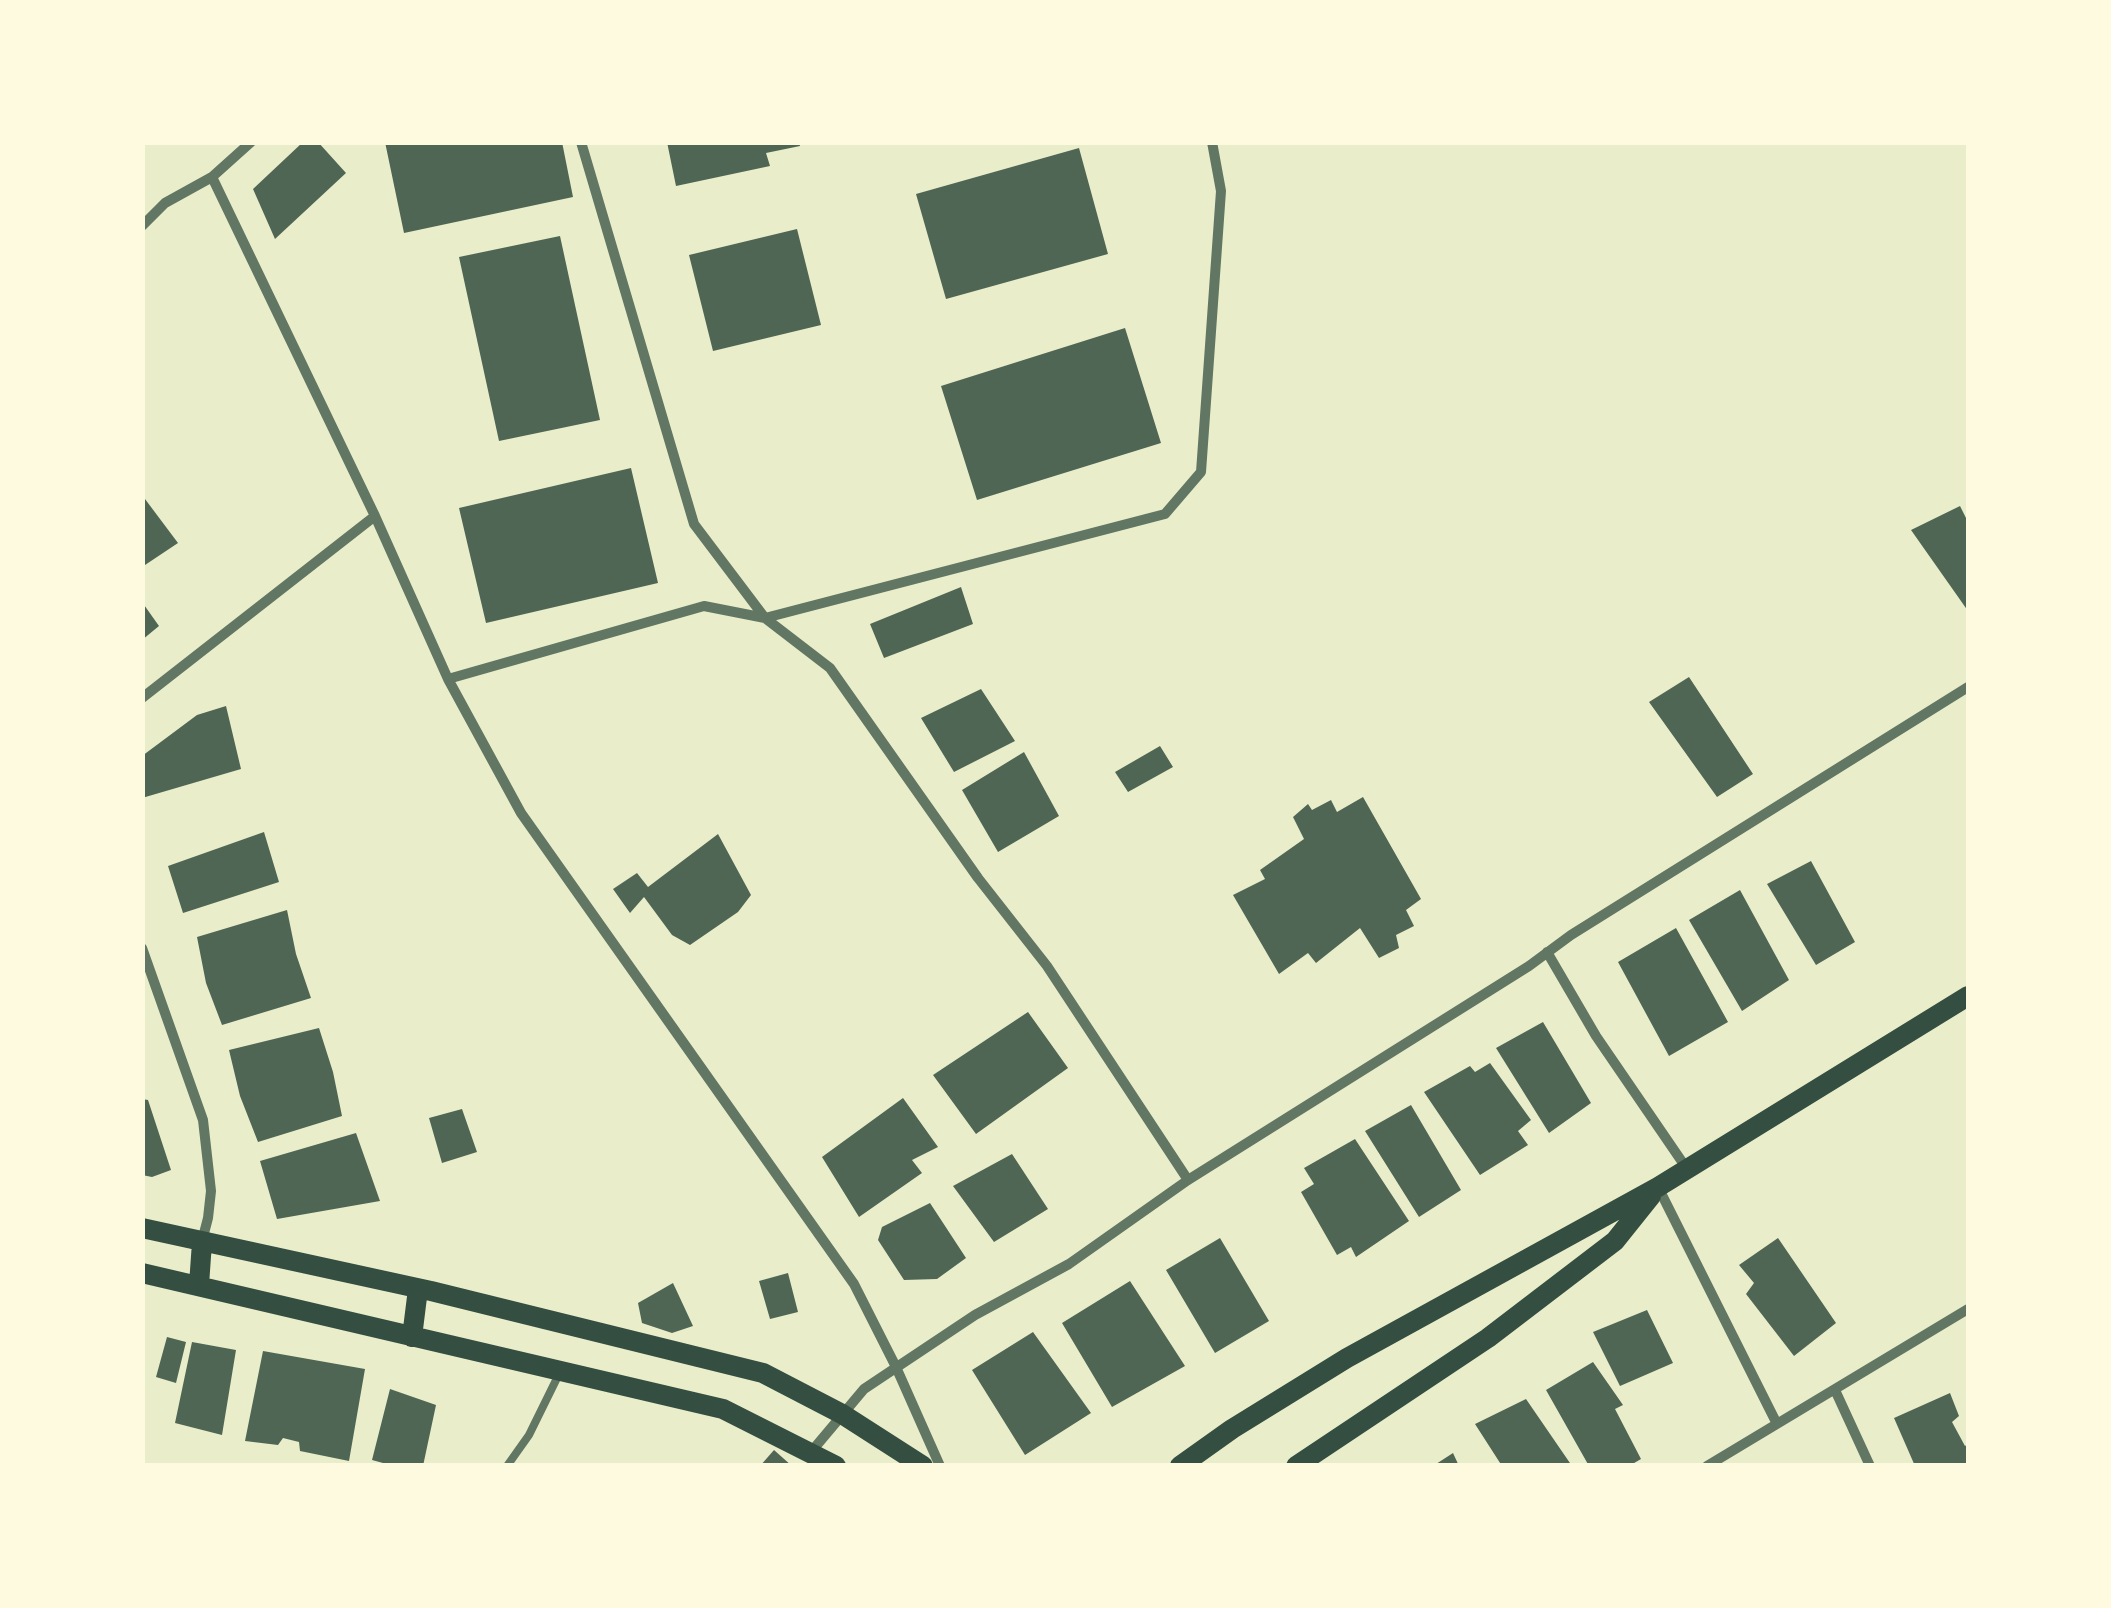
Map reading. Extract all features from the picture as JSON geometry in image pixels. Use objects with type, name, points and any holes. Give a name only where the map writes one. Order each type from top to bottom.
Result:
[{"type":"main road","points":[[1180,1466],[1347,1358],[1658,1187],[1968,996]]},
{"type":"main road","points":[[1296,1466],[1488,1338],[1567,1278],[1614,1241],[1658,1187]]},
{"type":"main road","points":[[142,1228],[418,1289],[762,1373],[842,1414],[923,1466]]},
{"type":"main road","points":[[199,1285],[202,1242]]},
{"type":"main road","points":[[142,1272],[722,1409],[836,1466]]},
{"type":"main road","points":[[412,1336],[418,1289]]},
{"type":"street","points":[[142,226],[164,203],[212,178],[251,142]]},
{"type":"street","points":[[580,142],[694,524],[765,618],[830,668],[978,878],[1047,966],[1188,1180]]},
{"type":"street","points":[[448,680],[704,606],[765,618],[1165,514],[1201,472],[1221,192],[1212,142]]},
{"type":"street","points":[[212,178],[376,516],[448,680],[521,812],[854,1284],[940,1466]]},
{"type":"street","points":[[142,698],[376,516]]},
{"type":"street","points":[[812,1452],[864,1389],[896,1367],[975,1315],[1069,1264],[1188,1180],[1968,686]]},
{"type":"street","points":[[142,948],[202,1120],[211,1192],[202,1242]]},
{"type":"street","points":[[1547,952],[1596,1036],[1687,1169]]},
{"type":"street","points":[[1658,1187],[1776,1422]]},
{"type":"street","points":[[1707,1466],[1968,1309]]},
{"type":"street","points":[[1835,1390],[1870,1466]]},
{"type":"lane","points":[[507,1466],[529,1435],[560,1372]]},
{"type":"building","points":[[303,142],[318,142],[346,173],[275,239],[253,189]]},
{"type":"building","points":[[385,142],[562,142],[573,197],[404,233]]},
{"type":"building","points":[[667,142],[799,142],[800,146],[766,153],[770,166],[676,186]]},
{"type":"building","points":[[1079,148],[1108,254],[946,299],[916,194]]},
{"type":"building","points":[[797,229],[821,325],[713,351],[689,255]]},
{"type":"building","points":[[560,236],[600,420],[499,441],[459,257]]},
{"type":"building","points":[[1125,328],[1161,443],[977,500],[941,386]]},
{"type":"building","points":[[631,468],[658,583],[486,623],[459,508]]},
{"type":"building","points":[[142,495],[178,543],[142,567]]},
{"type":"building","points":[[1960,506],[1968,522],[1968,611],[1911,530]]},
{"type":"building","points":[[961,587],[973,624],[884,658],[870,624]]},
{"type":"building","points":[[142,602],[159,626],[142,640]]},
{"type":"building","points":[[1689,677],[1753,774],[1717,797],[1649,702]]},
{"type":"building","points":[[981,689],[1015,741],[954,772],[921,718]]},
{"type":"building","points":[[226,706],[241,769],[142,798],[142,756],[197,715]]},
{"type":"building","points":[[1160,746],[1173,767],[1128,792],[1115,772]]},
{"type":"building","points":[[1024,752],[1059,816],[998,852],[962,790]]},
{"type":"building","points":[[1363,797],[1421,899],[1406,910],[1414,926],[1396,935],[1399,948],[1379,958],[1360,928],[1316,963],[1308,953],[1279,974],[1233,895],[1265,879],[1260,870],[1304,839],[1293,817],[1308,804],[1312,810],[1331,800],[1337,812]]},
{"type":"building","points":[[264,832],[279,882],[183,913],[168,866]]},
{"type":"building","points":[[718,834],[751,895],[738,912],[690,945],[672,935],[644,897],[630,913],[613,889],[637,873],[648,887]]},
{"type":"building","points":[[1811,861],[1855,942],[1816,965],[1767,884]]},
{"type":"building","points":[[1740,890],[1789,980],[1742,1011],[1689,920]]},
{"type":"building","points":[[287,910],[311,998],[222,1025],[206,983],[197,937]]},
{"type":"building","points":[[1676,928],[1728,1022],[1669,1056],[1618,962]]},
{"type":"building","points":[[1028,1012],[1068,1068],[976,1134],[933,1075]]},
{"type":"building","points":[[1543,1022],[1591,1103],[1549,1133],[1496,1048]]},
{"type":"building","points":[[319,1028],[342,1116],[258,1142],[240,1096],[229,1050]]},
{"type":"building","points":[[1490,1063],[1531,1120],[1518,1131],[1528,1145],[1480,1175],[1424,1092],[1470,1066],[1475,1072]]},
{"type":"building","points":[[903,1098],[938,1147],[912,1160],[922,1173],[859,1217],[822,1157]]},
{"type":"building","points":[[142,1099],[148,1100],[171,1170],[152,1177],[142,1175]]},
{"type":"building","points":[[1411,1105],[1461,1190],[1419,1217],[1365,1131]]},
{"type":"building","points":[[462,1109],[477,1152],[442,1163],[429,1118]]},
{"type":"building","points":[[356,1133],[380,1201],[277,1219],[260,1161]]},
{"type":"building","points":[[1355,1139],[1409,1221],[1356,1257],[1351,1247],[1337,1255],[1301,1192],[1314,1184],[1304,1168]]},
{"type":"building","points":[[1012,1154],[1048,1209],[994,1242],[953,1186]]},
{"type":"building","points":[[930,1203],[966,1258],[937,1279],[904,1280],[878,1240],[882,1227]]},
{"type":"building","points":[[1220,1238],[1269,1321],[1215,1353],[1166,1270]]},
{"type":"building","points":[[1778,1238],[1836,1323],[1794,1356],[1746,1294],[1754,1283],[1739,1265]]},
{"type":"building","points":[[788,1273],[798,1312],[770,1319],[759,1281]]},
{"type":"building","points":[[1130,1281],[1185,1366],[1112,1407],[1062,1323]]},
{"type":"building","points":[[673,1283],[693,1326],[672,1333],[642,1323],[638,1303]]},
{"type":"building","points":[[1647,1310],[1673,1363],[1620,1386],[1593,1332]]},
{"type":"building","points":[[1033,1332],[1091,1413],[1025,1455],[972,1370]]},
{"type":"building","points":[[167,1337],[186,1342],[176,1383],[156,1377]]},
{"type":"building","points":[[192,1342],[236,1350],[222,1435],[175,1423]]},
{"type":"building","points":[[263,1351],[365,1369],[349,1461],[300,1451],[299,1442],[283,1438],[278,1445],[245,1441]]},
{"type":"building","points":[[1593,1362],[1623,1405],[1615,1409],[1641,1459],[1629,1466],[1589,1466],[1546,1390]]},
{"type":"building","points":[[390,1389],[436,1405],[423,1466],[394,1466],[372,1460]]},
{"type":"building","points":[[1950,1393],[1959,1416],[1952,1422],[1965,1446],[1968,1444],[1968,1466],[1915,1466],[1894,1418]]},
{"type":"building","points":[[1526,1399],[1572,1466],[1502,1466],[1475,1424]]},
{"type":"building","points":[[774,1450],[792,1466],[760,1466]]},
{"type":"building","points":[[1453,1453],[1459,1466],[1433,1466]]}]
